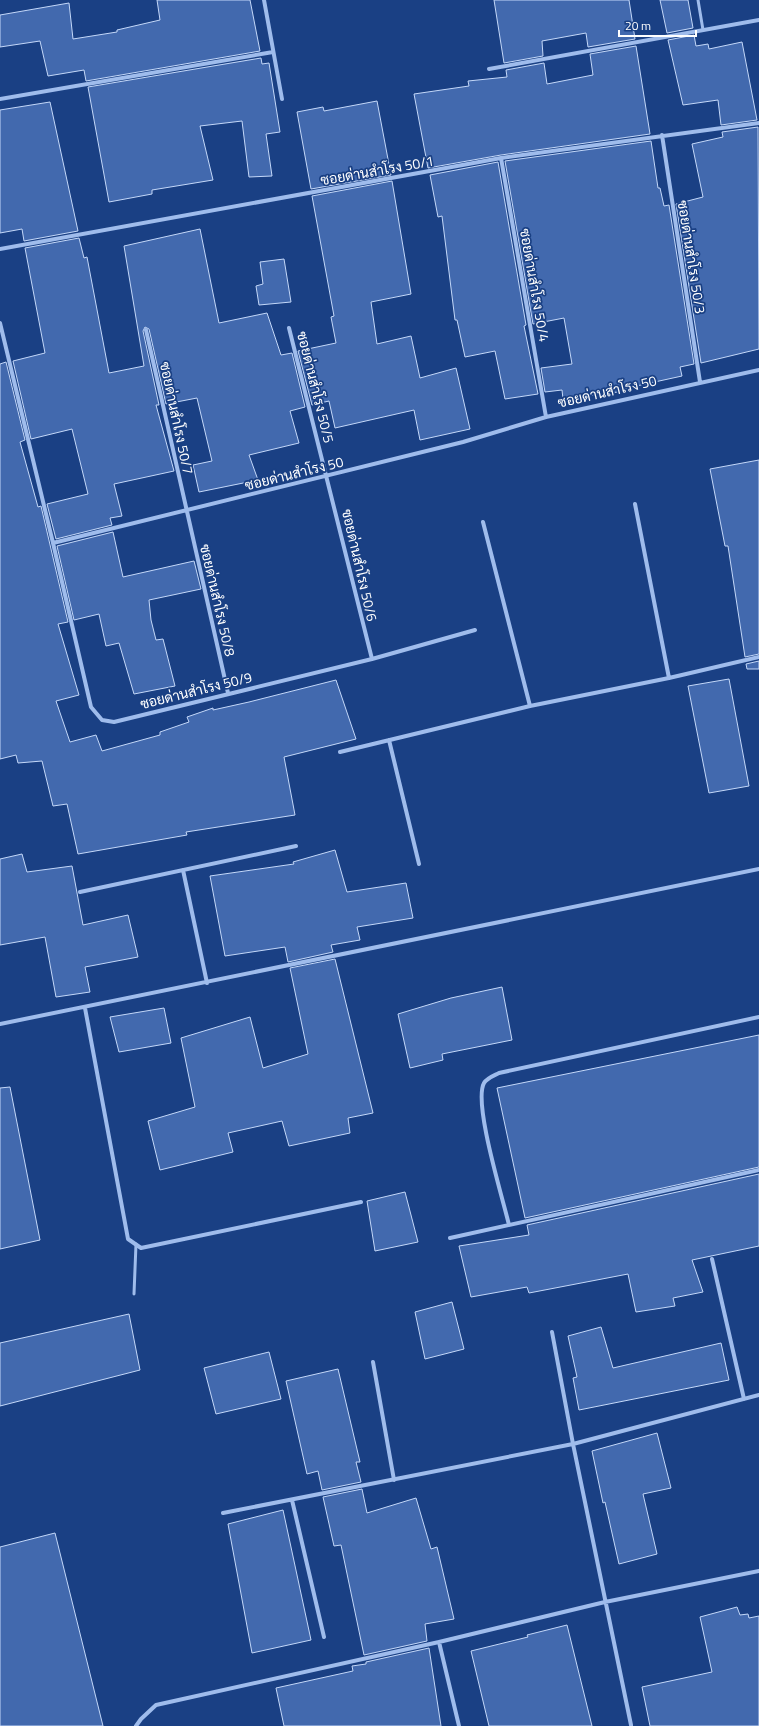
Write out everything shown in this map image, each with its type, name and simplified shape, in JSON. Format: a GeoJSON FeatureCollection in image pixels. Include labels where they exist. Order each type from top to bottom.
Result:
{"type":"FeatureCollection","features":[{"type":"Feature","properties":{"kind":"street"},"geometry":{"type":"LineString","coordinates":[[264,0],[282,99]]}},
{"type":"Feature","properties":{"kind":"street"},"geometry":{"type":"LineString","coordinates":[[489,69],[759,20]]}},
{"type":"Feature","properties":{"kind":"street"},"geometry":{"type":"LineString","coordinates":[[0,99],[273,52]]}},
{"type":"Feature","properties":{"kind":"street","name":"ซอยด่านสำโรง 50/1"},"geometry":{"type":"LineString","coordinates":[[0,249],[501,158],[759,123]]}},
{"type":"Feature","properties":{"kind":"street","name":"ซอยด่านสำโรง 50/3"},"geometry":{"type":"LineString","coordinates":[[662,135],[700,382]]}},
{"type":"Feature","properties":{"kind":"street","name":"ซอยด่านสำโรง 50/4"},"geometry":{"type":"LineString","coordinates":[[501,158],[546,417]]}},
{"type":"Feature","properties":{"kind":"street"},"geometry":{"type":"LineString","coordinates":[[0,323],[53,543]]}},
{"type":"Feature","properties":{"kind":"street","name":"ซอยด่านสำโรง 50/5"},"geometry":{"type":"LineString","coordinates":[[289,328],[328,476]]}},
{"type":"Feature","properties":{"kind":"street","name":"ซอยด่านสำโรง 50/7"},"geometry":{"type":"LineString","coordinates":[[146,330],[186,511]]}},
{"type":"Feature","properties":{"kind":"street","name":"ซอยด่านสำโรง 50"},"geometry":{"type":"LineString","coordinates":[[53,543],[463,442],[546,417],[759,370]]}},
{"type":"Feature","properties":{"kind":"street","name":"ซอยด่านสำโรง 50/6"},"geometry":{"type":"LineString","coordinates":[[328,476],[372,659]]}},
{"type":"Feature","properties":{"kind":"street"},"geometry":{"type":"LineString","coordinates":[[635,504],[669,678]]}},
{"type":"Feature","properties":{"kind":"street","name":"ซอยด่านสำโรง 50/8"},"geometry":{"type":"LineString","coordinates":[[186,511],[228,693]]}},
{"type":"Feature","properties":{"kind":"street"},"geometry":{"type":"LineString","coordinates":[[483,522],[530,706]]}},
{"type":"Feature","properties":{"kind":"street","name":"ซอยด่านสำโรง 50/9"},"geometry":{"type":"LineString","coordinates":[[53,543],[91,707],[97,716],[102,720],[114,722],[372,659],[475,630]]}},
{"type":"Feature","properties":{"kind":"street"},"geometry":{"type":"LineString","coordinates":[[340,752],[530,706],[669,678],[759,657]]}},
{"type":"Feature","properties":{"kind":"street"},"geometry":{"type":"LineString","coordinates":[[389,740],[419,864]]}},
{"type":"Feature","properties":{"kind":"street"},"geometry":{"type":"LineString","coordinates":[[80,892],[296,846]]}},
{"type":"Feature","properties":{"kind":"street"},"geometry":{"type":"LineString","coordinates":[[0,1024],[85,1008],[759,869]]}},
{"type":"Feature","properties":{"kind":"street"},"geometry":{"type":"LineString","coordinates":[[183,870],[207,983]]}},
{"type":"Feature","properties":{"kind":"street"},"geometry":{"type":"LineString","coordinates":[[85,1008],[128,1239],[141,1248],[361,1202]]}},
{"type":"Feature","properties":{"kind":"street"},"geometry":{"type":"LineString","coordinates":[[509,1225],[483,1118],[481,1094],[484,1084],[489,1077],[499,1073],[759,1017]]}},
{"type":"Feature","properties":{"kind":"street"},"geometry":{"type":"LineString","coordinates":[[450,1238],[759,1170]]}},
{"type":"Feature","properties":{"kind":"street"},"geometry":{"type":"LineString","coordinates":[[712,1259],[744,1399]]}},
{"type":"Feature","properties":{"kind":"street"},"geometry":{"type":"LineString","coordinates":[[552,1332],[573,1444],[631,1725]]}},
{"type":"Feature","properties":{"kind":"street"},"geometry":{"type":"LineString","coordinates":[[373,1362],[394,1480]]}},
{"type":"Feature","properties":{"kind":"street"},"geometry":{"type":"LineString","coordinates":[[223,1513],[573,1444],[759,1395]]}},
{"type":"Feature","properties":{"kind":"street"},"geometry":{"type":"LineString","coordinates":[[292,1500],[324,1637]]}},
{"type":"Feature","properties":{"kind":"street"},"geometry":{"type":"LineString","coordinates":[[136,1726],[140,1719],[156,1705],[439,1642],[605,1602],[759,1571]]}},
{"type":"Feature","properties":{"kind":"street"},"geometry":{"type":"LineString","coordinates":[[439,1642],[459,1726]]}},
{"type":"Feature","properties":{"kind":"lane"},"geometry":{"type":"LineString","coordinates":[[698,0],[703,30]]}},
{"type":"Feature","properties":{"kind":"lane"},"geometry":{"type":"LineString","coordinates":[[134,1294],[136,1244]]}},
{"type":"Feature","properties":{"kind":"building"},"geometry":{"type":"Polygon","coordinates":[[[157,0],[250,0],[260,51],[86,81],[84,70],[48,76],[40,41],[0,47],[0,15],[69,3],[73,39],[117,32],[117,30],[160,20],[157,0]]]}},
{"type":"Feature","properties":{"kind":"building"},"geometry":{"type":"Polygon","coordinates":[[[494,0],[629,0],[635,39],[588,47],[586,33],[542,41],[543,56],[504,63],[494,0]]]}},
{"type":"Feature","properties":{"kind":"building"},"geometry":{"type":"Polygon","coordinates":[[[660,0],[688,0],[693,28],[667,33],[660,0]]]}},
{"type":"Feature","properties":{"kind":"building"},"geometry":{"type":"Polygon","coordinates":[[[694,35],[696,46],[708,44],[709,49],[742,42],[757,120],[721,125],[718,100],[683,105],[668,40],[694,35]]]}},
{"type":"Feature","properties":{"kind":"building"},"geometry":{"type":"Polygon","coordinates":[[[636,46],[650,134],[501,155],[428,168],[414,94],[469,86],[468,81],[507,77],[506,70],[544,63],[547,84],[593,75],[590,54],[636,46]]]}},
{"type":"Feature","properties":{"kind":"building"},"geometry":{"type":"Polygon","coordinates":[[[261,58],[262,64],[269,63],[280,132],[266,134],[272,176],[249,177],[242,121],[200,126],[213,180],[152,190],[152,194],[109,202],[88,87],[261,58]]]}},
{"type":"Feature","properties":{"kind":"building"},"geometry":{"type":"Polygon","coordinates":[[[377,101],[391,175],[311,189],[297,112],[323,107],[324,111],[377,101]]]}},
{"type":"Feature","properties":{"kind":"building"},"geometry":{"type":"Polygon","coordinates":[[[50,102],[78,231],[24,241],[22,229],[0,233],[0,110],[50,102]]]}},
{"type":"Feature","properties":{"kind":"building"},"geometry":{"type":"Polygon","coordinates":[[[758,127],[759,349],[701,363],[676,204],[703,197],[692,144],[723,137],[722,132],[758,127]]]}},
{"type":"Feature","properties":{"kind":"building"},"geometry":{"type":"Polygon","coordinates":[[[651,141],[658,188],[660,188],[664,206],[669,205],[694,364],[680,367],[682,376],[618,390],[618,392],[563,399],[562,390],[545,392],[541,368],[572,364],[564,318],[533,324],[505,161],[651,141]]]}},
{"type":"Feature","properties":{"kind":"building"},"geometry":{"type":"Polygon","coordinates":[[[498,162],[526,325],[524,326],[538,394],[505,399],[495,351],[465,357],[457,320],[455,320],[442,216],[438,217],[430,175],[498,162]]]}},
{"type":"Feature","properties":{"kind":"building"},"geometry":{"type":"Polygon","coordinates":[[[392,181],[411,294],[371,302],[377,344],[411,336],[420,378],[456,368],[470,429],[420,440],[414,410],[335,428],[329,401],[312,405],[298,351],[336,343],[331,317],[334,316],[312,196],[392,181]]]}},
{"type":"Feature","properties":{"kind":"building"},"geometry":{"type":"Polygon","coordinates":[[[200,229],[219,323],[267,313],[281,355],[292,353],[305,407],[290,411],[299,443],[249,455],[258,480],[199,492],[193,465],[212,461],[197,398],[166,404],[149,329],[145,327],[143,331],[159,405],[156,405],[174,471],[114,484],[122,516],[110,518],[112,525],[56,539],[47,504],[88,494],[72,429],[31,439],[13,361],[45,353],[25,248],[79,238],[84,258],[87,257],[109,373],[144,366],[124,246],[200,229]]]}},
{"type":"Feature","properties":{"kind":"building"},"geometry":{"type":"Polygon","coordinates":[[[284,259],[291,302],[259,305],[256,286],[263,284],[260,262],[284,259]]]}},
{"type":"Feature","properties":{"kind":"building"},"geometry":{"type":"Polygon","coordinates":[[[6,362],[25,440],[20,442],[38,507],[41,506],[68,622],[58,624],[79,695],[56,701],[70,742],[96,735],[102,751],[160,735],[160,732],[189,722],[187,717],[213,708],[213,710],[249,702],[336,680],[356,739],[284,757],[295,815],[186,832],[187,835],[78,854],[67,804],[53,806],[42,761],[18,763],[16,755],[0,759],[0,364],[6,362]]]}},
{"type":"Feature","properties":{"kind":"building"},"geometry":{"type":"Polygon","coordinates":[[[759,460],[759,654],[745,657],[728,546],[725,546],[710,469],[759,460]]]}},
{"type":"Feature","properties":{"kind":"building"},"geometry":{"type":"Polygon","coordinates":[[[113,532],[123,577],[194,561],[201,589],[149,600],[151,620],[156,640],[163,639],[175,686],[134,694],[119,643],[106,646],[99,614],[74,620],[57,546],[113,532]]]}},
{"type":"Feature","properties":{"kind":"building"},"geometry":{"type":"Polygon","coordinates":[[[759,661],[759,669],[747,669],[746,664],[759,661]]]}},
{"type":"Feature","properties":{"kind":"building"},"geometry":{"type":"Polygon","coordinates":[[[729,679],[749,786],[709,793],[688,686],[729,679]]]}},
{"type":"Feature","properties":{"kind":"building"},"geometry":{"type":"Polygon","coordinates":[[[335,850],[347,892],[406,883],[413,918],[357,927],[360,940],[331,945],[333,952],[288,962],[285,947],[225,956],[210,876],[294,864],[293,862],[335,850]]]}},
{"type":"Feature","properties":{"kind":"building"},"geometry":{"type":"Polygon","coordinates":[[[22,854],[27,872],[72,866],[83,925],[128,915],[138,957],[85,967],[90,992],[56,997],[45,937],[0,945],[0,859],[22,854]]]}},
{"type":"Feature","properties":{"kind":"building"},"geometry":{"type":"Polygon","coordinates":[[[335,959],[373,1113],[348,1118],[350,1133],[289,1146],[282,1121],[228,1133],[233,1152],[160,1170],[148,1121],[195,1107],[181,1038],[250,1017],[263,1068],[308,1054],[290,968],[335,959]]]}},
{"type":"Feature","properties":{"kind":"building"},"geometry":{"type":"Polygon","coordinates":[[[502,987],[512,1040],[442,1054],[443,1060],[410,1068],[398,1014],[451,998],[502,987]]]}},
{"type":"Feature","properties":{"kind":"building"},"geometry":{"type":"Polygon","coordinates":[[[164,1008],[171,1043],[119,1052],[110,1017],[164,1008]]]}},
{"type":"Feature","properties":{"kind":"building"},"geometry":{"type":"Polygon","coordinates":[[[759,1035],[759,1167],[525,1218],[497,1088],[759,1035]]]}},
{"type":"Feature","properties":{"kind":"building"},"geometry":{"type":"Polygon","coordinates":[[[10,1087],[40,1240],[0,1249],[0,1088],[10,1087]]]}},
{"type":"Feature","properties":{"kind":"building"},"geometry":{"type":"Polygon","coordinates":[[[759,1174],[759,1246],[692,1260],[703,1292],[673,1298],[675,1306],[636,1312],[628,1274],[529,1293],[527,1287],[471,1297],[459,1246],[529,1235],[527,1225],[759,1174]]]}},
{"type":"Feature","properties":{"kind":"building"},"geometry":{"type":"Polygon","coordinates":[[[405,1192],[418,1242],[375,1251],[367,1201],[405,1192]]]}},
{"type":"Feature","properties":{"kind":"building"},"geometry":{"type":"Polygon","coordinates":[[[452,1302],[464,1349],[425,1359],[415,1312],[452,1302]]]}},
{"type":"Feature","properties":{"kind":"building"},"geometry":{"type":"Polygon","coordinates":[[[129,1314],[140,1370],[0,1406],[0,1343],[129,1314]]]}},
{"type":"Feature","properties":{"kind":"building"},"geometry":{"type":"Polygon","coordinates":[[[601,1327],[613,1368],[721,1343],[729,1380],[579,1410],[573,1378],[577,1377],[568,1336],[601,1327]]]}},
{"type":"Feature","properties":{"kind":"building"},"geometry":{"type":"Polygon","coordinates":[[[269,1352],[281,1399],[216,1414],[204,1368],[269,1352]]]}},
{"type":"Feature","properties":{"kind":"building"},"geometry":{"type":"Polygon","coordinates":[[[338,1369],[360,1462],[356,1462],[361,1482],[322,1490],[318,1471],[307,1474],[286,1381],[338,1369]]]}},
{"type":"Feature","properties":{"kind":"building"},"geometry":{"type":"Polygon","coordinates":[[[657,1433],[671,1488],[643,1494],[657,1554],[619,1564],[605,1502],[603,1503],[592,1451],[657,1433]]]}},
{"type":"Feature","properties":{"kind":"building"},"geometry":{"type":"Polygon","coordinates":[[[362,1489],[367,1513],[416,1498],[431,1549],[437,1547],[454,1619],[425,1624],[427,1641],[364,1655],[341,1545],[334,1546],[323,1497],[362,1489]]]}},
{"type":"Feature","properties":{"kind":"building"},"geometry":{"type":"Polygon","coordinates":[[[283,1510],[311,1640],[252,1653],[228,1524],[283,1510]]]}},
{"type":"Feature","properties":{"kind":"building"},"geometry":{"type":"Polygon","coordinates":[[[55,1533],[103,1726],[0,1726],[0,1547],[55,1533]]]}},
{"type":"Feature","properties":{"kind":"building"},"geometry":{"type":"Polygon","coordinates":[[[737,1607],[740,1615],[748,1614],[749,1618],[759,1616],[759,1726],[650,1726],[642,1687],[712,1672],[700,1617],[737,1607]]]}},
{"type":"Feature","properties":{"kind":"building"},"geometry":{"type":"Polygon","coordinates":[[[567,1625],[592,1726],[489,1726],[471,1651],[528,1637],[527,1635],[567,1625]]]}},
{"type":"Feature","properties":{"kind":"building"},"geometry":{"type":"Polygon","coordinates":[[[429,1648],[441,1726],[284,1726],[276,1688],[353,1671],[352,1666],[366,1664],[366,1662],[429,1648]]]}}]}
